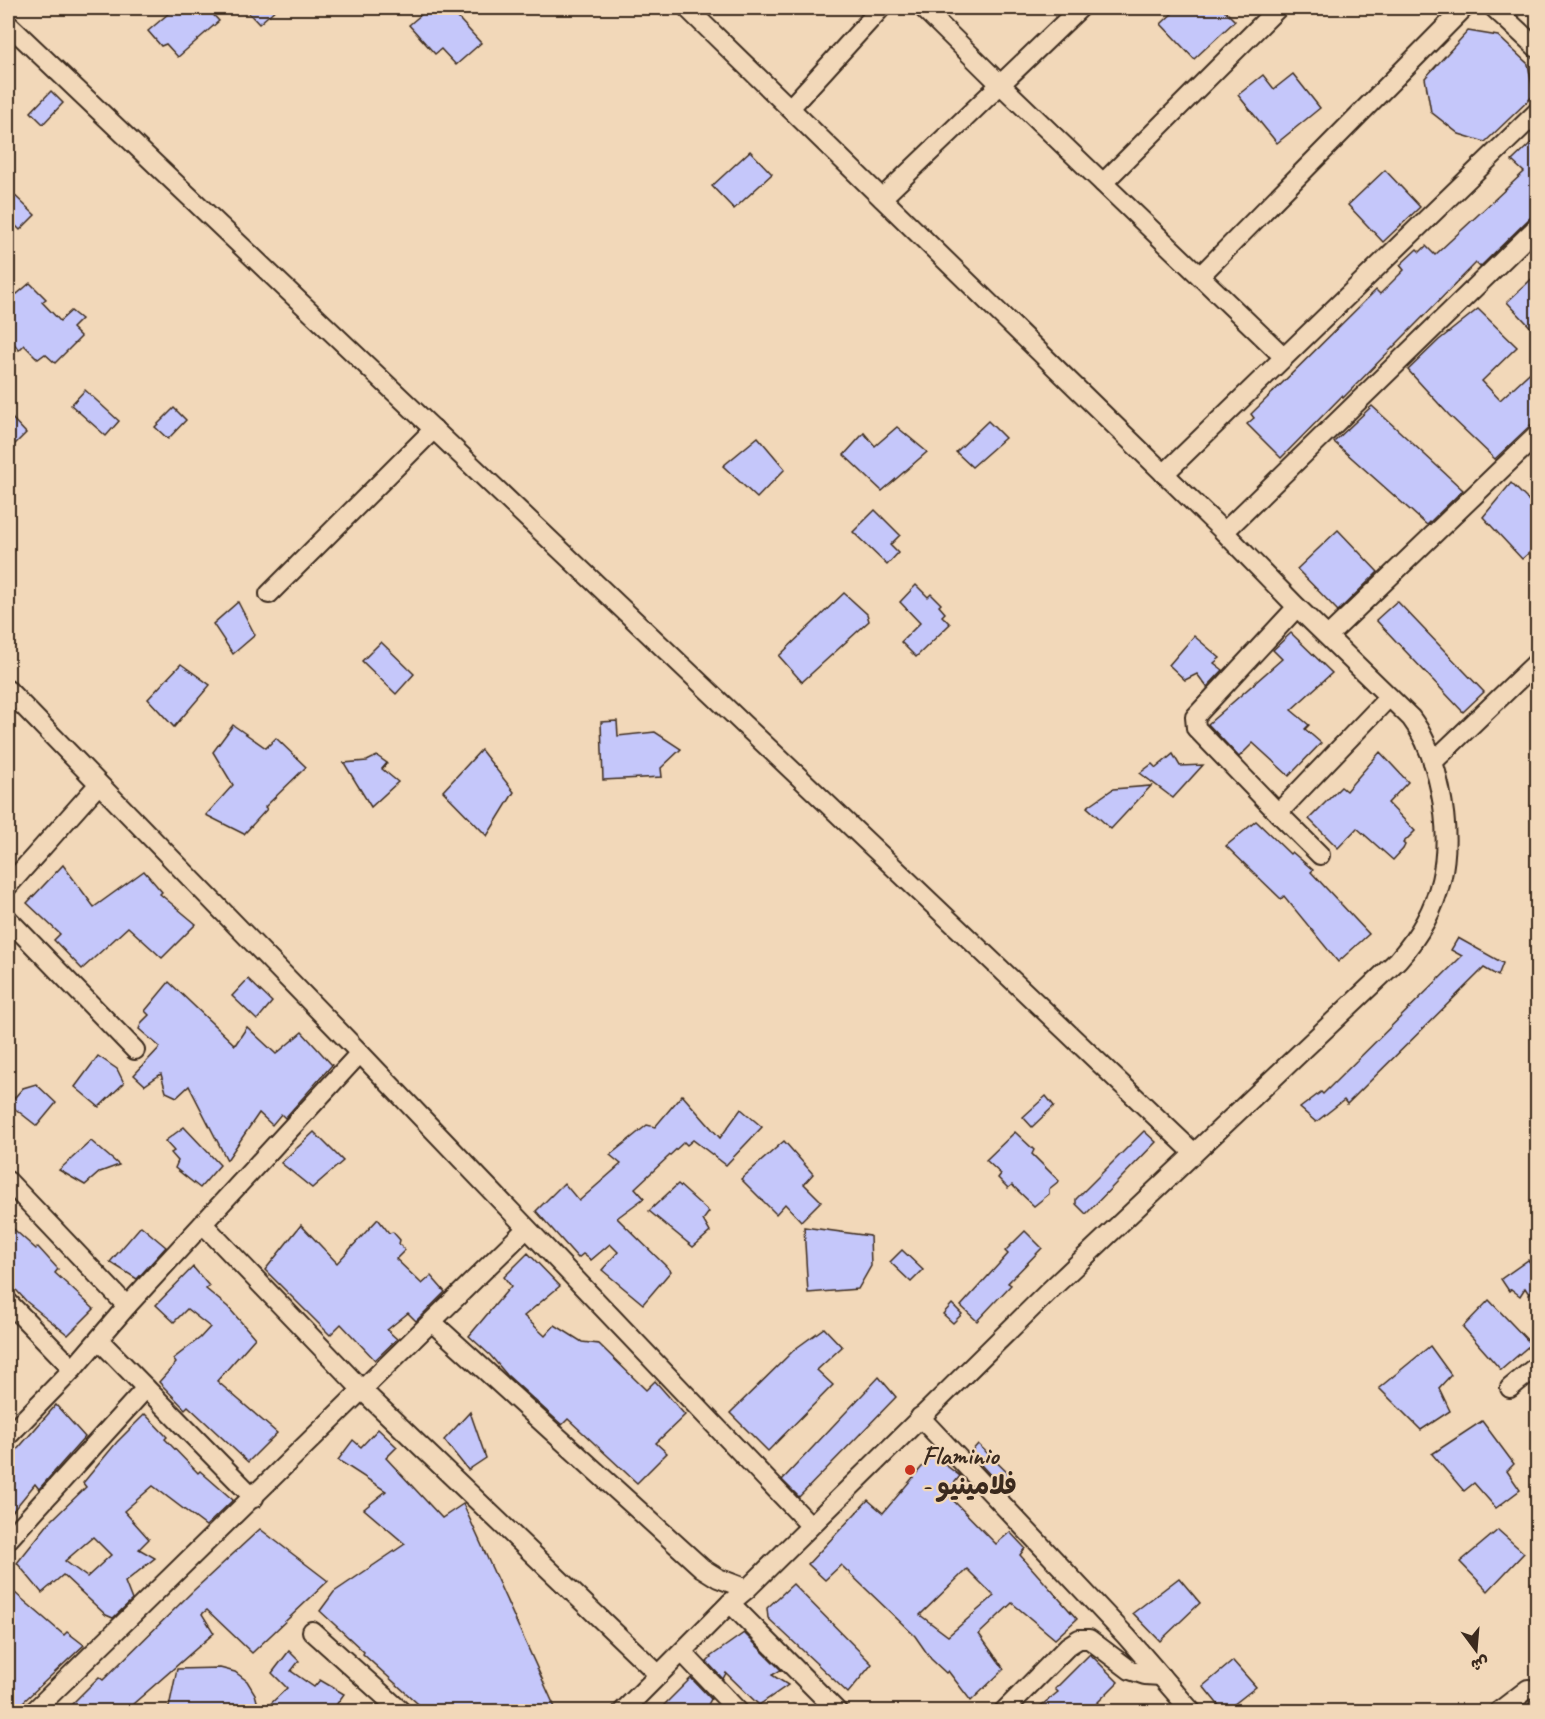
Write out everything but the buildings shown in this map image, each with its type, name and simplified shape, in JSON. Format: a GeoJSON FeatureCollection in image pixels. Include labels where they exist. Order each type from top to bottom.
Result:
{"type":"FeatureCollection","features":[{"type":"Feature","properties":{"kind":"street"},"geometry":{"type":"LineString","coordinates":[[622,1712],[920,1417],[1376,981],[1417,937],[1428,919],[1439,890],[1445,862],[1445,822],[1433,762],[1416,724],[1224,532],[687,8]]}},
{"type":"Feature","properties":{"kind":"street"},"geometry":{"type":"LineString","coordinates":[[790,108],[882,8]]}},
{"type":"Feature","properties":{"kind":"street"},"geometry":{"type":"LineString","coordinates":[[923,8],[1284,357]]}},
{"type":"Feature","properties":{"kind":"street"},"geometry":{"type":"LineString","coordinates":[[882,198],[1080,8]]}},
{"type":"Feature","properties":{"kind":"street"},"geometry":{"type":"LineString","coordinates":[[1103,183],[1278,8]]}},
{"type":"Feature","properties":{"kind":"street"},"geometry":{"type":"LineString","coordinates":[[1200,276],[1464,8]]}},
{"type":"Feature","properties":{"kind":"street"},"geometry":{"type":"LineString","coordinates":[[1494,8],[1538,49]]}},
{"type":"Feature","properties":{"kind":"street"},"geometry":{"type":"LineString","coordinates":[[8,24],[1194,1153]]}},
{"type":"Feature","properties":{"kind":"street"},"geometry":{"type":"LineString","coordinates":[[1164,474],[1538,111]]}},
{"type":"Feature","properties":{"kind":"street"},"geometry":{"type":"LineString","coordinates":[[1224,532],[1538,226]]}},
{"type":"Feature","properties":{"kind":"street"},"geometry":{"type":"LineString","coordinates":[[270,594],[434,429]]}},
{"type":"Feature","properties":{"kind":"street"},"geometry":{"type":"LineString","coordinates":[[1328,636],[1538,434]]}},
{"type":"Feature","properties":{"kind":"street"},"geometry":{"type":"LineString","coordinates":[[1297,607],[1195,717],[1196,728],[1320,855]]}},
{"type":"Feature","properties":{"kind":"street"},"geometry":{"type":"LineString","coordinates":[[1433,762],[1538,661]]}},
{"type":"Feature","properties":{"kind":"street"},"geometry":{"type":"LineString","coordinates":[[8,690],[360,1053],[810,1526]]}},
{"type":"Feature","properties":{"kind":"street"},"geometry":{"type":"LineString","coordinates":[[1278,813],[1389,698]]}},
{"type":"Feature","properties":{"kind":"street"},"geometry":{"type":"LineString","coordinates":[[8,886],[98,785]]}},
{"type":"Feature","properties":{"kind":"street"},"geometry":{"type":"LineString","coordinates":[[8,919],[135,1050]]}},
{"type":"Feature","properties":{"kind":"street"},"geometry":{"type":"LineString","coordinates":[[8,1436],[73,1370],[127,1305],[360,1053]]}},
{"type":"Feature","properties":{"kind":"street"},"geometry":{"type":"LineString","coordinates":[[8,1181],[127,1305]]}},
{"type":"Feature","properties":{"kind":"street"},"geometry":{"type":"LineString","coordinates":[[203,1224],[363,1391],[659,1675]]}},
{"type":"Feature","properties":{"kind":"street"},"geometry":{"type":"LineString","coordinates":[[37,1710],[526,1229]]}},
{"type":"Feature","properties":{"kind":"street"},"geometry":{"type":"LineString","coordinates":[[8,1302],[73,1370]]}},
{"type":"Feature","properties":{"kind":"street"},"geometry":{"type":"LineString","coordinates":[[432,1322],[702,1568],[718,1578],[747,1589]]}},
{"type":"Feature","properties":{"kind":"street"},"geometry":{"type":"LineString","coordinates":[[99,1340],[254,1498]]}},
{"type":"Feature","properties":{"kind":"street"},"geometry":{"type":"LineString","coordinates":[[1510,1388],[1538,1365]]}},
{"type":"Feature","properties":{"kind":"street"},"geometry":{"type":"LineString","coordinates":[[8,1540],[146,1388]]}},
{"type":"Feature","properties":{"kind":"street"},"geometry":{"type":"LineString","coordinates":[[920,1417],[1118,1628],[1189,1710]]}},
{"type":"Feature","properties":{"kind":"street"},"geometry":{"type":"LineString","coordinates":[[730,1603],[838,1712]]}},
{"type":"Feature","properties":{"kind":"street"},"geometry":{"type":"LineString","coordinates":[[312,1630],[402,1712]]}},
{"type":"Feature","properties":{"kind":"street"},"geometry":{"type":"LineString","coordinates":[[1003,1712],[1068,1646],[1079,1639],[1089,1639],[1130,1670],[1145,1675],[1161,1676]]}},
{"type":"Feature","properties":{"kind":"street"},"geometry":{"type":"LineString","coordinates":[[683,1653],[739,1712]]}},
{"type":"Feature","properties":{"kind":"street"},"geometry":{"type":"LineString","coordinates":[[1498,1712],[1528,1689]]}},
{"type":"Feature","properties":{"kind":"place","name":"Flaminio - فلامينيو"},"geometry":{"type":"Point","coordinates":[910,1470]}}]}
